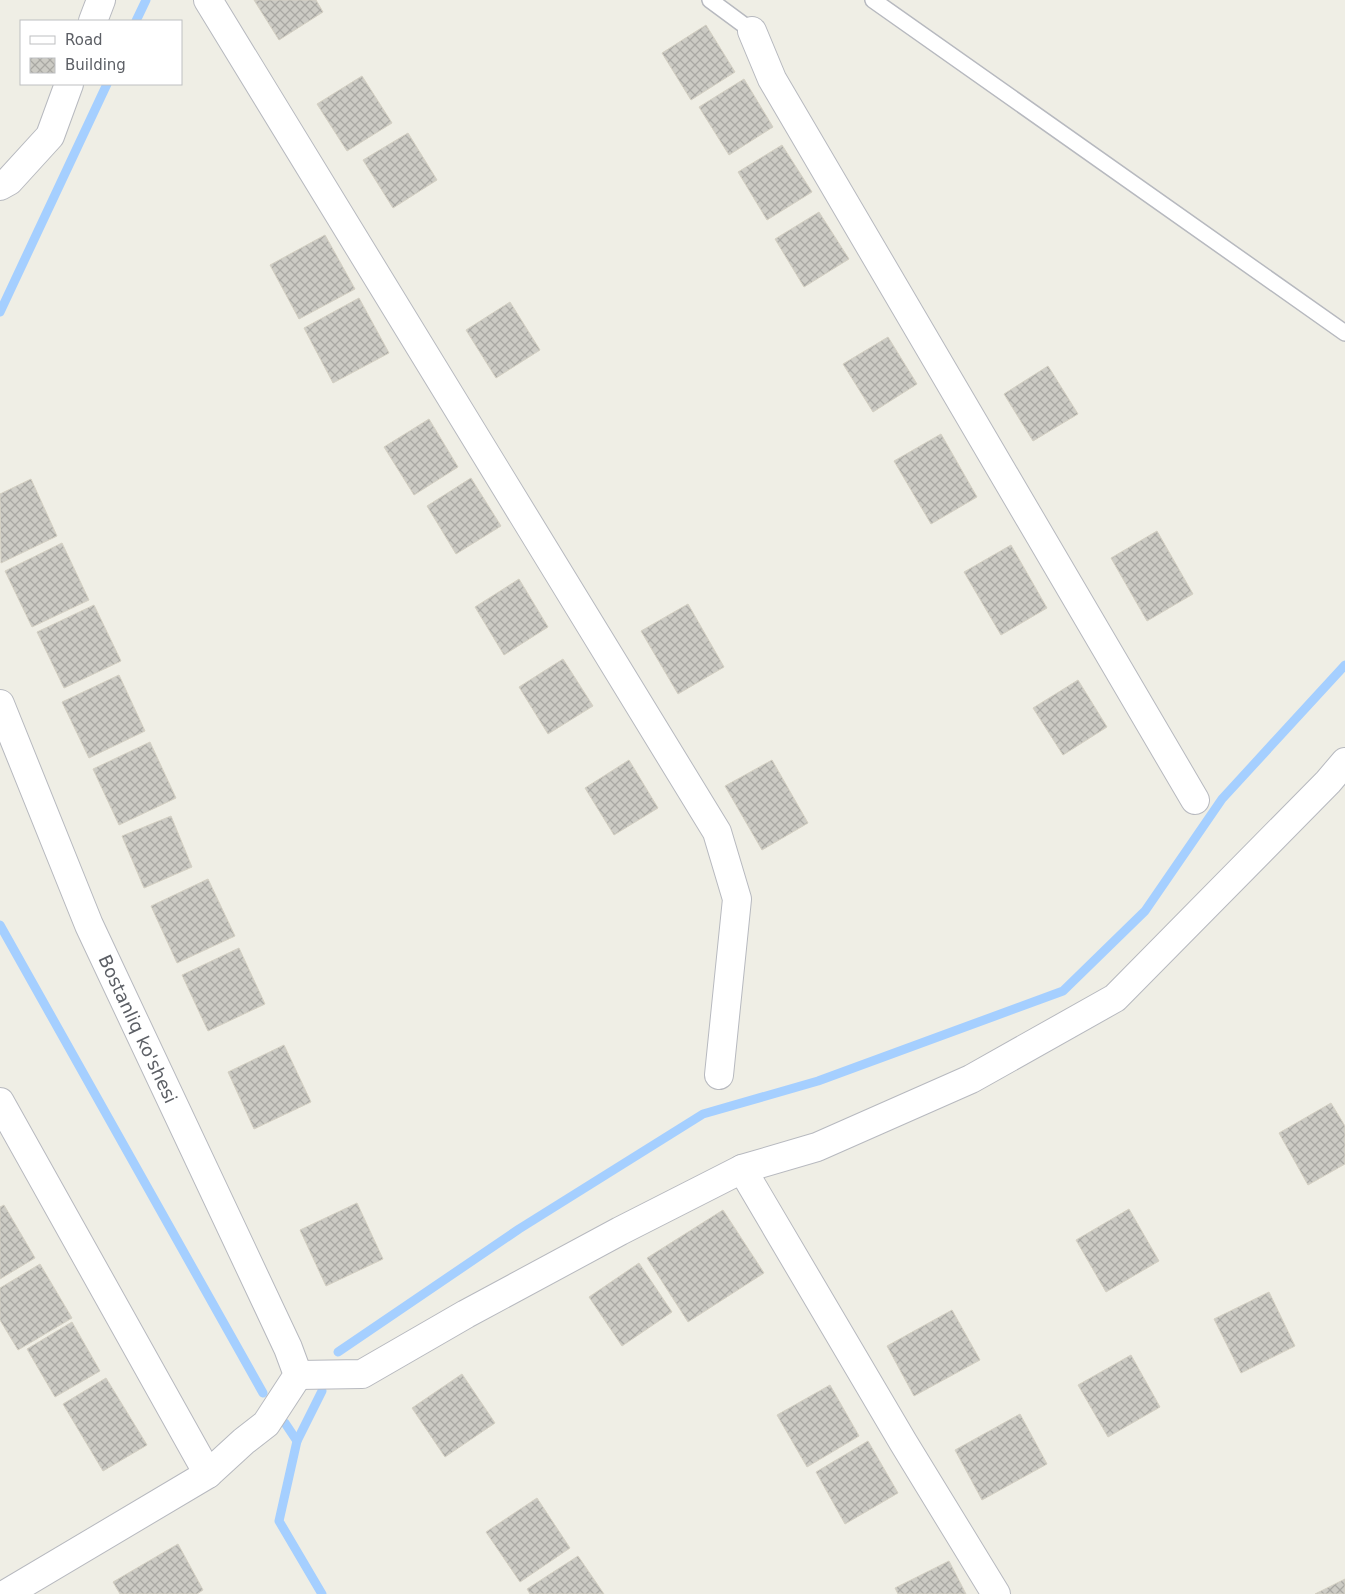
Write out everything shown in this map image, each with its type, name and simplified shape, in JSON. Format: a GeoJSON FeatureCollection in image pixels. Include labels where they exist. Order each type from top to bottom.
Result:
{"type":"FeatureCollection","features":[{"type":"Feature","properties":{"kind":"street"},"geometry":{"type":"LineString","coordinates":[[93,20],[101,0]]}},
{"type":"Feature","properties":{"kind":"street"},"geometry":{"type":"LineString","coordinates":[[208,0],[717,832],[737,899],[719,1075]]}},
{"type":"Feature","properties":{"kind":"street"},"geometry":{"type":"LineString","coordinates":[[752,31],[772,79],[1194,800]]}},
{"type":"Feature","properties":{"kind":"street"},"geometry":{"type":"LineString","coordinates":[[0,186],[9,181],[50,136],[69,85]]}},
{"type":"Feature","properties":{"kind":"street","name":"Bostanliq ko'shesi"},"geometry":{"type":"LineString","coordinates":[[0,704],[89,925],[288,1348],[298,1376]]}},
{"type":"Feature","properties":{"kind":"street"},"geometry":{"type":"LineString","coordinates":[[6,1594],[208,1474],[266,1424],[298,1376],[362,1374],[466,1314],[620,1231],[742,1169],[817,1147],[971,1079],[1115,998],[1328,782],[1345,762]]}},
{"type":"Feature","properties":{"kind":"street"},"geometry":{"type":"LineString","coordinates":[[0,1102],[208,1474]]}},
{"type":"Feature","properties":{"kind":"street"},"geometry":{"type":"LineString","coordinates":[[742,1169],[903,1442],[996,1594]]}},
{"type":"Feature","properties":{"kind":"lane"},"geometry":{"type":"LineString","coordinates":[[710,0],[752,31]]}},
{"type":"Feature","properties":{"kind":"lane"},"geometry":{"type":"LineString","coordinates":[[873,0],[1345,333]]}},
{"type":"Feature","properties":{"kind":"building"},"geometry":{"type":"Polygon","coordinates":[[[254,0],[316,0],[323,12],[279,40],[254,0]]]}},
{"type":"Feature","properties":{"kind":"building"},"geometry":{"type":"Polygon","coordinates":[[[706,25],[735,72],[691,100],[662,53],[706,25]]]}},
{"type":"Feature","properties":{"kind":"building"},"geometry":{"type":"Polygon","coordinates":[[[362,76],[392,123],[347,151],[317,104],[362,76]]]}},
{"type":"Feature","properties":{"kind":"building"},"geometry":{"type":"Polygon","coordinates":[[[744,79],[773,127],[729,155],[699,107],[744,79]]]}},
{"type":"Feature","properties":{"kind":"building"},"geometry":{"type":"Polygon","coordinates":[[[408,133],[437,180],[393,208],[363,160],[408,133]]]}},
{"type":"Feature","properties":{"kind":"building"},"geometry":{"type":"Polygon","coordinates":[[[782,145],[812,192],[767,220],[738,172],[782,145]]]}},
{"type":"Feature","properties":{"kind":"building"},"geometry":{"type":"Polygon","coordinates":[[[819,212],[849,259],[804,287],[775,239],[819,212]]]}},
{"type":"Feature","properties":{"kind":"building"},"geometry":{"type":"Polygon","coordinates":[[[325,235],[355,289],[299,319],[270,265],[325,235]]]}},
{"type":"Feature","properties":{"kind":"building"},"geometry":{"type":"Polygon","coordinates":[[[359,298],[389,353],[333,383],[304,328],[359,298]]]}},
{"type":"Feature","properties":{"kind":"building"},"geometry":{"type":"Polygon","coordinates":[[[510,302],[540,350],[496,378],[466,330],[510,302]]]}},
{"type":"Feature","properties":{"kind":"building"},"geometry":{"type":"Polygon","coordinates":[[[888,337],[917,384],[873,412],[843,364],[888,337]]]}},
{"type":"Feature","properties":{"kind":"building"},"geometry":{"type":"Polygon","coordinates":[[[1048,366],[1078,414],[1033,441],[1004,394],[1048,366]]]}},
{"type":"Feature","properties":{"kind":"building"},"geometry":{"type":"Polygon","coordinates":[[[429,419],[458,467],[414,495],[384,447],[429,419]]]}},
{"type":"Feature","properties":{"kind":"building"},"geometry":{"type":"Polygon","coordinates":[[[941,434],[977,497],[931,524],[894,461],[941,434]]]}},
{"type":"Feature","properties":{"kind":"building"},"geometry":{"type":"Polygon","coordinates":[[[471,478],[501,526],[456,554],[427,506],[471,478]]]}},
{"type":"Feature","properties":{"kind":"building"},"geometry":{"type":"Polygon","coordinates":[[[31,479],[57,536],[1,563],[0,494],[31,479]]]}},
{"type":"Feature","properties":{"kind":"building"},"geometry":{"type":"Polygon","coordinates":[[[1157,531],[1193,594],[1147,621],[1111,558],[1157,531]]]}},
{"type":"Feature","properties":{"kind":"building"},"geometry":{"type":"Polygon","coordinates":[[[62,543],[89,600],[32,627],[5,571],[62,543]]]}},
{"type":"Feature","properties":{"kind":"building"},"geometry":{"type":"Polygon","coordinates":[[[1011,545],[1047,608],[1001,635],[964,572],[1011,545]]]}},
{"type":"Feature","properties":{"kind":"building"},"geometry":{"type":"Polygon","coordinates":[[[519,579],[548,627],[504,655],[475,607],[519,579]]]}},
{"type":"Feature","properties":{"kind":"building"},"geometry":{"type":"Polygon","coordinates":[[[688,604],[724,667],[678,694],[641,631],[688,604]]]}},
{"type":"Feature","properties":{"kind":"building"},"geometry":{"type":"Polygon","coordinates":[[[94,605],[121,661],[64,688],[37,632],[94,605]]]}},
{"type":"Feature","properties":{"kind":"building"},"geometry":{"type":"Polygon","coordinates":[[[563,659],[593,706],[548,734],[519,687],[563,659]]]}},
{"type":"Feature","properties":{"kind":"building"},"geometry":{"type":"Polygon","coordinates":[[[119,675],[145,731],[89,758],[62,702],[119,675]]]}},
{"type":"Feature","properties":{"kind":"building"},"geometry":{"type":"Polygon","coordinates":[[[1078,680],[1107,727],[1063,755],[1033,708],[1078,680]]]}},
{"type":"Feature","properties":{"kind":"building"},"geometry":{"type":"Polygon","coordinates":[[[150,742],[176,798],[119,825],[93,769],[150,742]]]}},
{"type":"Feature","properties":{"kind":"building"},"geometry":{"type":"Polygon","coordinates":[[[629,760],[658,808],[614,835],[585,788],[629,760]]]}},
{"type":"Feature","properties":{"kind":"building"},"geometry":{"type":"Polygon","coordinates":[[[772,760],[808,823],[762,850],[725,786],[772,760]]]}},
{"type":"Feature","properties":{"kind":"building"},"geometry":{"type":"Polygon","coordinates":[[[171,816],[192,867],[144,888],[122,836],[171,816]]]}},
{"type":"Feature","properties":{"kind":"building"},"geometry":{"type":"Polygon","coordinates":[[[208,879],[235,936],[177,963],[151,906],[208,879]]]}},
{"type":"Feature","properties":{"kind":"building"},"geometry":{"type":"Polygon","coordinates":[[[239,948],[265,1004],[208,1031],[182,975],[239,948]]]}},
{"type":"Feature","properties":{"kind":"building"},"geometry":{"type":"Polygon","coordinates":[[[284,1045],[311,1102],[254,1129],[228,1072],[284,1045]]]}},
{"type":"Feature","properties":{"kind":"building"},"geometry":{"type":"Polygon","coordinates":[[[1331,1103],[1345,1126],[1345,1164],[1308,1185],[1279,1133],[1331,1103]]]}},
{"type":"Feature","properties":{"kind":"building"},"geometry":{"type":"Polygon","coordinates":[[[357,1203],[383,1259],[326,1286],[300,1230],[357,1203]]]}},
{"type":"Feature","properties":{"kind":"building"},"geometry":{"type":"Polygon","coordinates":[[[4,1205],[35,1258],[0,1279],[0,1207],[4,1205]]]}},
{"type":"Feature","properties":{"kind":"building"},"geometry":{"type":"Polygon","coordinates":[[[1129,1209],[1159,1261],[1106,1292],[1076,1240],[1129,1209]]]}},
{"type":"Feature","properties":{"kind":"building"},"geometry":{"type":"Polygon","coordinates":[[[723,1210],[764,1273],[688,1322],[647,1258],[723,1210]]]}},
{"type":"Feature","properties":{"kind":"building"},"geometry":{"type":"Polygon","coordinates":[[[639,1263],[672,1312],[622,1346],[589,1297],[639,1263]]]}},
{"type":"Feature","properties":{"kind":"building"},"geometry":{"type":"Polygon","coordinates":[[[40,1264],[72,1318],[18,1350],[0,1320],[0,1288],[40,1264]]]}},
{"type":"Feature","properties":{"kind":"building"},"geometry":{"type":"Polygon","coordinates":[[[1269,1292],[1295,1346],[1241,1373],[1214,1319],[1269,1292]]]}},
{"type":"Feature","properties":{"kind":"building"},"geometry":{"type":"Polygon","coordinates":[[[952,1310],[980,1360],[914,1396],[887,1346],[952,1310]]]}},
{"type":"Feature","properties":{"kind":"building"},"geometry":{"type":"Polygon","coordinates":[[[72,1322],[100,1371],[55,1397],[27,1349],[72,1322]]]}},
{"type":"Feature","properties":{"kind":"building"},"geometry":{"type":"Polygon","coordinates":[[[1131,1355],[1160,1407],[1108,1437],[1078,1385],[1131,1355]]]}},
{"type":"Feature","properties":{"kind":"building"},"geometry":{"type":"Polygon","coordinates":[[[462,1374],[495,1423],[445,1457],[412,1408],[462,1374]]]}},
{"type":"Feature","properties":{"kind":"building"},"geometry":{"type":"Polygon","coordinates":[[[106,1378],[147,1445],[103,1471],[63,1404],[106,1378]]]}},
{"type":"Feature","properties":{"kind":"building"},"geometry":{"type":"Polygon","coordinates":[[[830,1385],[859,1436],[807,1467],[777,1415],[830,1385]]]}},
{"type":"Feature","properties":{"kind":"building"},"geometry":{"type":"Polygon","coordinates":[[[1020,1414],[1047,1464],[982,1500],[955,1450],[1020,1414]]]}},
{"type":"Feature","properties":{"kind":"building"},"geometry":{"type":"Polygon","coordinates":[[[868,1441],[898,1493],[845,1524],[816,1472],[868,1441]]]}},
{"type":"Feature","properties":{"kind":"building"},"geometry":{"type":"Polygon","coordinates":[[[537,1498],[570,1548],[520,1582],[486,1532],[537,1498]]]}},
{"type":"Feature","properties":{"kind":"building"},"geometry":{"type":"Polygon","coordinates":[[[178,1544],[203,1590],[197,1594],[120,1594],[113,1582],[178,1544]]]}},
{"type":"Feature","properties":{"kind":"building"},"geometry":{"type":"Polygon","coordinates":[[[578,1556],[604,1594],[530,1594],[527,1589],[578,1556]]]}},
{"type":"Feature","properties":{"kind":"building"},"geometry":{"type":"Polygon","coordinates":[[[949,1561],[966,1594],[898,1594],[895,1588],[949,1561]]]}},
{"type":"Feature","properties":{"kind":"building"},"geometry":{"type":"Polygon","coordinates":[[[1345,1579],[1345,1594],[1315,1594],[1345,1579]]]}},
{"type":"Feature","properties":{"kind":"waterway"},"geometry":{"type":"LineString","coordinates":[[136,20],[146,0]]}},
{"type":"Feature","properties":{"kind":"waterway"},"geometry":{"type":"LineString","coordinates":[[0,312],[107,85]]}},
{"type":"Feature","properties":{"kind":"waterway"},"geometry":{"type":"LineString","coordinates":[[338,1352],[519,1229],[703,1114],[818,1081],[1063,991],[1145,911],[1222,799],[1345,665]]}},
{"type":"Feature","properties":{"kind":"waterway"},"geometry":{"type":"LineString","coordinates":[[0,925],[263,1393]]}},
{"type":"Feature","properties":{"kind":"waterway"},"geometry":{"type":"LineString","coordinates":[[322,1391],[297,1441],[279,1521],[322,1594]]}},
{"type":"Feature","properties":{"kind":"waterway"},"geometry":{"type":"LineString","coordinates":[[285,1423],[297,1441]]}}]}
